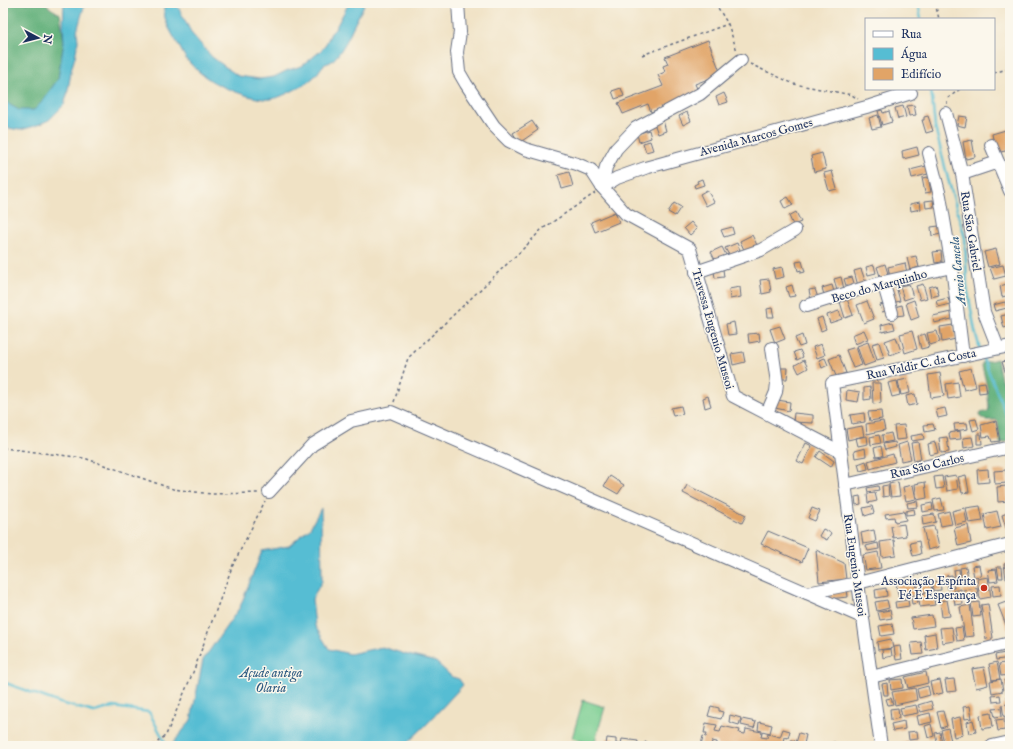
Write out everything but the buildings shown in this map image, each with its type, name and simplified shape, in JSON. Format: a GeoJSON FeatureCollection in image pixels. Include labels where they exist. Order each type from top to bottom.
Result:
{"type":"FeatureCollection","features":[{"type":"Feature","properties":{"kind":"street","name":"Travessa Eugenio Mussoi"},"geometry":{"type":"LineString","coordinates":[[458,3],[460,32],[458,52],[459,72],[494,126],[509,141],[525,149],[577,164],[591,170],[602,187],[626,214],[690,249],[733,396],[840,452]]}},
{"type":"Feature","properties":{"kind":"street"},"geometry":{"type":"LineString","coordinates":[[602,187],[606,167],[616,149],[636,128],[700,94],[740,60]]}},
{"type":"Feature","properties":{"kind":"street","name":"Avenida Marcos Gomes"},"geometry":{"type":"LineString","coordinates":[[602,187],[617,178],[645,168],[870,106],[911,93]]}},
{"type":"Feature","properties":{"kind":"street","name":"Rua São Gabriel"},"geometry":{"type":"LineString","coordinates":[[946,113],[962,174],[984,312],[1000,348]]}},
{"type":"Feature","properties":{"kind":"street"},"geometry":{"type":"LineString","coordinates":[[991,145],[1010,191]]}},
{"type":"Feature","properties":{"kind":"street","name":"Rua São Gabriel"},"geometry":{"type":"LineString","coordinates":[[929,153],[940,196],[952,267],[963,356]]}},
{"type":"Feature","properties":{"kind":"street"},"geometry":{"type":"LineString","coordinates":[[962,174],[998,162]]}},
{"type":"Feature","properties":{"kind":"street"},"geometry":{"type":"LineString","coordinates":[[696,272],[761,250],[795,230]]}},
{"type":"Feature","properties":{"kind":"street","name":"Beco do Marquinho"},"geometry":{"type":"LineString","coordinates":[[806,306],[883,282],[952,267]]}},
{"type":"Feature","properties":{"kind":"street"},"geometry":{"type":"LineString","coordinates":[[883,282],[892,313]]}},
{"type":"Feature","properties":{"kind":"street"},"geometry":{"type":"LineString","coordinates":[[767,414],[776,392],[777,382],[772,348]]}},
{"type":"Feature","properties":{"kind":"street","name":"Rua Valdir C. da Costa"},"geometry":{"type":"LineString","coordinates":[[832,383],[1000,348]]}},
{"type":"Feature","properties":{"kind":"street","name":"Rua Eugenio Mussoi"},"geometry":{"type":"LineString","coordinates":[[832,383],[862,617],[881,746]]}},
{"type":"Feature","properties":{"kind":"street"},"geometry":{"type":"LineString","coordinates":[[269,492],[312,445],[351,422],[391,412],[862,617]]}},
{"type":"Feature","properties":{"kind":"street","name":"Rua São Carlos"},"geometry":{"type":"LineString","coordinates":[[845,486],[1006,448]]}},
{"type":"Feature","properties":{"kind":"street"},"geometry":{"type":"LineString","coordinates":[[807,593],[858,583],[1010,544]]}},
{"type":"Feature","properties":{"kind":"street"},"geometry":{"type":"LineString","coordinates":[[871,677],[1010,643]]}},
{"type":"Feature","properties":{"kind":"street"},"geometry":{"type":"LineString","coordinates":[[992,746],[1010,742]]}},
{"type":"Feature","properties":{"kind":"path"},"geometry":{"type":"LineString","coordinates":[[715,3],[728,24],[740,60],[794,84],[852,95],[870,106]]}},
{"type":"Feature","properties":{"kind":"path"},"geometry":{"type":"LineString","coordinates":[[935,3],[940,18]]}},
{"type":"Feature","properties":{"kind":"path"},"geometry":{"type":"LineString","coordinates":[[642,55],[728,24]]}},
{"type":"Feature","properties":{"kind":"path"},"geometry":{"type":"LineString","coordinates":[[995,73],[1010,68]]}},
{"type":"Feature","properties":{"kind":"path"},"geometry":{"type":"LineString","coordinates":[[946,113],[947,99],[959,90]]}},
{"type":"Feature","properties":{"kind":"path"},"geometry":{"type":"LineString","coordinates":[[391,412],[408,358],[541,230],[602,187]]}},
{"type":"Feature","properties":{"kind":"path"},"geometry":{"type":"LineString","coordinates":[[3,448],[84,458],[174,489],[211,494],[269,492],[232,567],[194,670],[166,735],[153,746]]}},
{"type":"Feature","properties":{"kind":"green space"},"geometry":{"type":"Polygon","coordinates":[[[3,3],[46,3],[50,8],[60,14],[64,42],[58,79],[41,103],[34,110],[19,111],[3,98],[3,3]]]}},
{"type":"Feature","properties":{"kind":"green space"},"geometry":{"type":"Polygon","coordinates":[[[997,359],[1001,379],[1010,391],[1010,441],[1000,443],[998,422],[996,420],[985,420],[979,416],[981,413],[988,411],[989,408],[987,386],[982,363],[997,359]]]}},
{"type":"Feature","properties":{"kind":"green space"},"geometry":{"type":"Polygon","coordinates":[[[583,700],[605,707],[594,745],[572,738],[583,700]]]}},
{"type":"Feature","properties":{"kind":"water"},"geometry":{"type":"Polygon","coordinates":[[[64,3],[85,3],[77,31],[78,41],[64,105],[49,120],[35,126],[20,130],[3,127],[3,98],[10,105],[19,110],[34,110],[41,103],[58,79],[64,42],[64,3]]]}},
{"type":"Feature","properties":{"kind":"water"},"geometry":{"type":"Polygon","coordinates":[[[157,3],[176,3],[192,34],[212,57],[238,76],[260,79],[274,77],[288,70],[302,66],[325,46],[349,3],[365,3],[346,41],[331,62],[324,65],[311,80],[300,87],[275,98],[265,99],[249,96],[223,87],[198,71],[187,60],[171,31],[165,19],[164,7],[157,3]]]}},
{"type":"Feature","properties":{"kind":"water","name":"Açude antiga Olaria"},"geometry":{"type":"Polygon","coordinates":[[[321,508],[322,581],[312,599],[315,626],[329,649],[350,654],[382,647],[436,662],[452,677],[459,679],[463,685],[426,725],[404,746],[171,746],[191,720],[203,660],[240,607],[262,551],[289,546],[310,528],[321,508]]]}},
{"type":"Feature","properties":{"kind":"waterway","name":"Arroio Cancela"},"geometry":{"type":"LineString","coordinates":[[918,3],[921,18]]}},
{"type":"Feature","properties":{"kind":"waterway"},"geometry":{"type":"LineString","coordinates":[[3,73],[6,86],[3,91]]}},
{"type":"Feature","properties":{"kind":"waterway","name":"Arroio Cancela"},"geometry":{"type":"LineString","coordinates":[[931,90],[935,127],[965,238],[967,287],[980,349]]}},
{"type":"Feature","properties":{"kind":"waterway","name":"Arroio Cancela"},"geometry":{"type":"LineString","coordinates":[[982,355],[1010,424]]}},
{"type":"Feature","properties":{"kind":"waterway"},"geometry":{"type":"LineString","coordinates":[[3,682],[60,703],[94,712],[113,707],[149,712],[167,746]]}},
{"type":"Feature","properties":{"kind":"place","name":"Associação Espírita Fé E Esperança"},"geometry":{"type":"Point","coordinates":[984,588]}}]}
